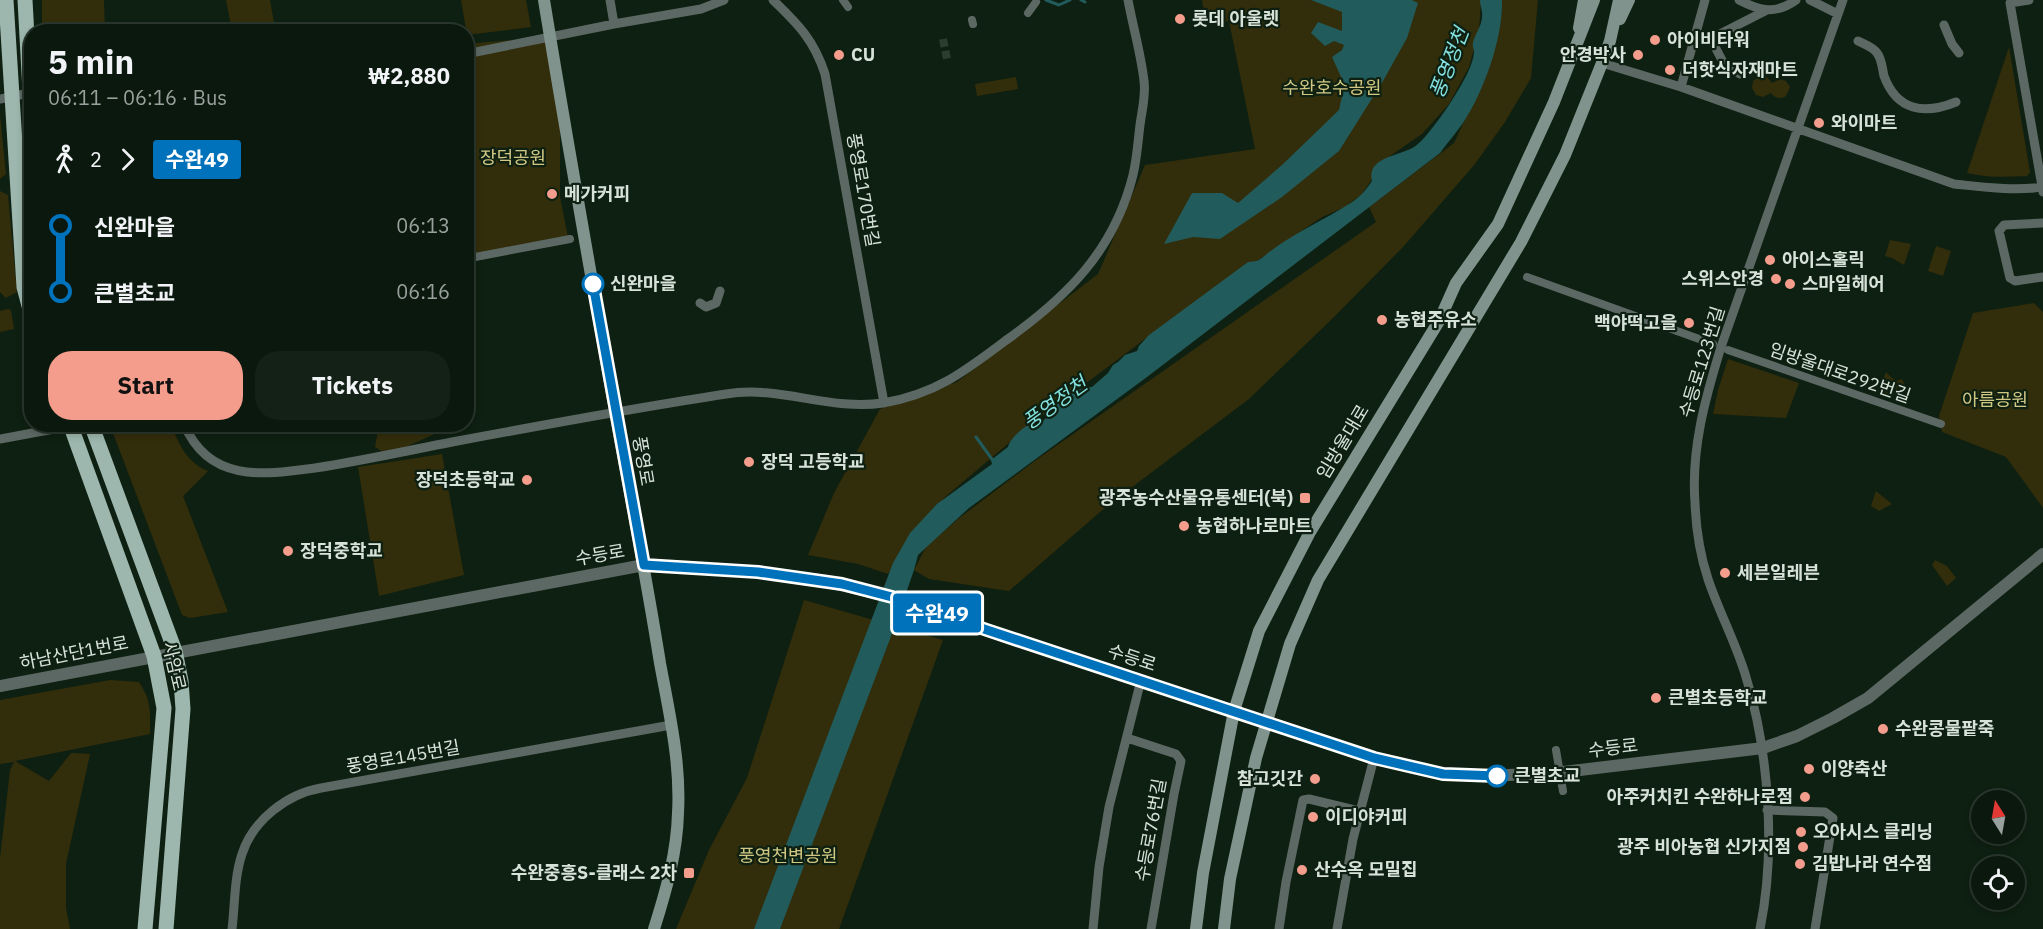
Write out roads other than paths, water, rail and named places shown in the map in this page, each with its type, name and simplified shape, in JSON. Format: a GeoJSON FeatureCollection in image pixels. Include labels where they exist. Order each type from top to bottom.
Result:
{"type":"FeatureCollection","features":[{"type":"Feature","properties":{"kind":"main road"},"geometry":{"type":"LineString","coordinates":[[6,0],[6,98],[24,287]]}},
{"type":"Feature","properties":{"kind":"main road"},"geometry":{"type":"LineString","coordinates":[[25,0],[26,24]]}},
{"type":"Feature","properties":{"kind":"main road","name":"풍영로"},"geometry":{"type":"LineString","coordinates":[[544,0],[671,725],[678,788],[678,816],[669,877],[654,929]]}},
{"type":"Feature","properties":{"kind":"main road"},"geometry":{"type":"LineString","coordinates":[[1579,42],[1584,0]]}},
{"type":"Feature","properties":{"kind":"main road","name":"임방울대로"},"geometry":{"type":"LineString","coordinates":[[1196,929],[1203,873],[1234,711],[1259,631],[1310,532],[1438,321],[1456,284],[1498,224],[1550,112],[1594,0]]}},
{"type":"Feature","properties":{"kind":"main road"},"geometry":{"type":"LineString","coordinates":[[1610,41],[1619,0]]}},
{"type":"Feature","properties":{"kind":"main road"},"geometry":{"type":"LineString","coordinates":[[1224,929],[1230,879],[1265,721],[1290,644],[1318,580],[1516,251],[1565,155],[1610,41],[1629,0]]}},
{"type":"Feature","properties":{"kind":"main road","name":"사암로"},"geometry":{"type":"LineString","coordinates":[[73,432],[154,656],[164,708],[145,929]]}},
{"type":"Feature","properties":{"kind":"main road","name":"사암로"},"geometry":{"type":"LineString","coordinates":[[94,432],[175,651],[181,681],[183,709],[166,929]]}},
{"type":"Feature","properties":{"kind":"street"},"geometry":{"type":"LineString","coordinates":[[610,0],[614,24]]}},
{"type":"Feature","properties":{"kind":"street"},"geometry":{"type":"LineString","coordinates":[[474,52],[701,9],[724,0]]}},
{"type":"Feature","properties":{"kind":"street","name":"풍영로170번길"},"geometry":{"type":"LineString","coordinates":[[772,0],[810,39],[825,74],[884,402]]}},
{"type":"Feature","properties":{"kind":"street"},"geometry":{"type":"LineString","coordinates":[[189,432],[197,446],[214,461],[237,472],[266,474],[346,463],[615,411],[735,392],[763,392],[844,405],[884,402],[916,395],[938,387],[960,375],[1058,301],[1087,268],[1113,228],[1133,174],[1144,94],[1144,81],[1128,0]]}},
{"type":"Feature","properties":{"kind":"street"},"geometry":{"type":"LineString","coordinates":[[1681,87],[1705,0]]}},
{"type":"Feature","properties":{"kind":"street"},"geometry":{"type":"LineString","coordinates":[[1739,0],[1765,11]]}},
{"type":"Feature","properties":{"kind":"street"},"geometry":{"type":"LineString","coordinates":[[1740,74],[1724,62],[1713,43],[1718,35],[1765,11],[1782,7],[1796,0]]}},
{"type":"Feature","properties":{"kind":"street"},"geometry":{"type":"LineString","coordinates":[[1810,0],[1838,14]]}},
{"type":"Feature","properties":{"kind":"street","name":"수등로123번길"},"geometry":{"type":"LineString","coordinates":[[1760,929],[1767,882],[1767,810],[1763,748],[1745,676],[1702,556],[1695,503],[1696,455],[1699,426],[1711,379],[1843,0]]}},
{"type":"Feature","properties":{"kind":"street"},"geometry":{"type":"LineString","coordinates":[[1602,63],[1681,87],[1954,184],[2043,189],[2040,151],[2010,3],[2029,0]]}},
{"type":"Feature","properties":{"kind":"street"},"geometry":{"type":"LineString","coordinates":[[1028,13],[1038,1]]}},
{"type":"Feature","properties":{"kind":"street"},"geometry":{"type":"LineString","coordinates":[[1944,25],[1952,44],[1959,53]]}},
{"type":"Feature","properties":{"kind":"street"},"geometry":{"type":"LineString","coordinates":[[1858,41],[1878,54],[1892,93],[1909,106],[1918,110],[1932,109],[1956,102]]}},
{"type":"Feature","properties":{"kind":"street"},"geometry":{"type":"LineString","coordinates":[[6,98],[24,94]]}},
{"type":"Feature","properties":{"kind":"street"},"geometry":{"type":"LineString","coordinates":[[2043,224],[2004,225],[1999,231],[2008,276],[2015,281],[2043,277]]}},
{"type":"Feature","properties":{"kind":"street"},"geometry":{"type":"LineString","coordinates":[[474,257],[570,239]]}},
{"type":"Feature","properties":{"kind":"street"},"geometry":{"type":"LineString","coordinates":[[1527,277],[1713,344]]}},
{"type":"Feature","properties":{"kind":"street"},"geometry":{"type":"LineString","coordinates":[[700,303],[706,307],[717,303],[720,291]]}},
{"type":"Feature","properties":{"kind":"street","name":"임방울대로292번길"},"geometry":{"type":"LineString","coordinates":[[1728,350],[1941,424]]}},
{"type":"Feature","properties":{"kind":"street"},"geometry":{"type":"LineString","coordinates":[[0,440],[37,432]]}},
{"type":"Feature","properties":{"kind":"street","name":"수등로"},"geometry":{"type":"LineString","coordinates":[[154,656],[644,565],[758,572],[842,584],[892,597],[1374,758],[1443,774],[1484,776],[1555,773],[1763,748],[1797,736],[1868,698],[2043,554]]}},
{"type":"Feature","properties":{"kind":"street","name":"하남산단1번로"},"geometry":{"type":"LineString","coordinates":[[0,686],[154,656]]}},
{"type":"Feature","properties":{"kind":"street"},"geometry":{"type":"LineString","coordinates":[[1093,929],[1106,825],[1141,680]]}},
{"type":"Feature","properties":{"kind":"street","name":"풍영로145번길"},"geometry":{"type":"LineString","coordinates":[[232,929],[238,871],[247,843],[266,818],[297,795],[313,789],[671,725]]}},
{"type":"Feature","properties":{"kind":"street","name":"수등로76번길"},"geometry":{"type":"LineString","coordinates":[[1127,738],[1176,754],[1181,761],[1151,929]]}},
{"type":"Feature","properties":{"kind":"street"},"geometry":{"type":"LineString","coordinates":[[1556,750],[1563,791]]}},
{"type":"Feature","properties":{"kind":"street"},"geometry":{"type":"LineString","coordinates":[[1337,929],[1346,868],[1374,758]]}},
{"type":"Feature","properties":{"kind":"street"},"geometry":{"type":"LineString","coordinates":[[1279,929],[1303,800],[1309,799],[1359,811]]}},
{"type":"Feature","properties":{"kind":"street"},"geometry":{"type":"LineString","coordinates":[[1767,810],[1825,812],[1833,818],[1815,929]]}},
{"type":"Feature","properties":{"kind":"water","name":"수완호수공원"},"geometry":{"type":"Polygon","coordinates":[[[1311,0],[1412,0],[1418,3],[1407,38],[1339,151],[1282,197],[1220,239],[1193,237],[1164,244],[1192,193],[1222,193],[1238,203],[1282,165],[1339,110],[1342,79],[1332,57],[1342,50],[1344,45],[1334,41],[1325,46],[1311,33],[1318,22],[1342,31],[1342,12],[1311,0]]]}},
{"type":"Feature","properties":{"kind":"water","name":"풍영정천"},"geometry":{"type":"Polygon","coordinates":[[[1480,0],[1502,0],[1496,47],[1485,80],[1471,110],[1440,153],[1147,377],[969,508],[918,555],[893,631],[780,929],[754,929],[893,563],[910,533],[937,504],[992,464],[991,460],[1008,447],[1023,429],[1044,420],[1056,405],[1070,394],[1092,387],[1125,355],[1137,351],[1149,335],[1248,262],[1259,260],[1291,237],[1353,202],[1372,181],[1374,167],[1379,162],[1419,143],[1446,110],[1468,72],[1474,52],[1474,40],[1482,18],[1480,0]]]}},
{"type":"Feature","properties":{"kind":"waterway"},"geometry":{"type":"LineString","coordinates":[[1046,0],[1059,5],[1070,0]]}},
{"type":"Feature","properties":{"kind":"waterway"},"geometry":{"type":"LineString","coordinates":[[1081,0],[1085,2]]}},
{"type":"Feature","properties":{"kind":"waterway"},"geometry":{"type":"LineString","coordinates":[[976,437],[994,462]]}},
{"type":"Feature","properties":{"kind":"tunnel"},"geometry":{"type":"LineString","coordinates":[[943,39],[947,59]]}},
{"type":"Feature","properties":{"kind":"place","name":"롯데 아울렛"},"geometry":{"type":"Point","coordinates":[1180,19]}},
{"type":"Feature","properties":{"kind":"place","name":"아이비타워"},"geometry":{"type":"Point","coordinates":[1655,40]}},
{"type":"Feature","properties":{"kind":"place","name":"CU"},"geometry":{"type":"Point","coordinates":[839,55]}},
{"type":"Feature","properties":{"kind":"place","name":"안경박사"},"geometry":{"type":"Point","coordinates":[1638,55]}},
{"type":"Feature","properties":{"kind":"place","name":"더핫식자재마트"},"geometry":{"type":"Point","coordinates":[1670,70]}},
{"type":"Feature","properties":{"kind":"place","name":"와이마트"},"geometry":{"type":"Point","coordinates":[1819,123]}},
{"type":"Feature","properties":{"kind":"place","name":"메가커피"},"geometry":{"type":"Point","coordinates":[552,194]}},
{"type":"Feature","properties":{"kind":"place","name":"아이스홀릭"},"geometry":{"type":"Point","coordinates":[1770,260]}},
{"type":"Feature","properties":{"kind":"place","name":"스위스안경"},"geometry":{"type":"Point","coordinates":[1776,279]}},
{"type":"Feature","properties":{"kind":"place","name":"신완마을"},"geometry":{"type":"Point","coordinates":[593,284]}},
{"type":"Feature","properties":{"kind":"place","name":"스마일헤어"},"geometry":{"type":"Point","coordinates":[1790,284]}},
{"type":"Feature","properties":{"kind":"place","name":"농협주유소"},"geometry":{"type":"Point","coordinates":[1382,320]}},
{"type":"Feature","properties":{"kind":"place","name":"백야떡고을"},"geometry":{"type":"Point","coordinates":[1689,323]}},
{"type":"Feature","properties":{"kind":"place","name":"장덕 고등학교"},"geometry":{"type":"Point","coordinates":[749,462]}},
{"type":"Feature","properties":{"kind":"place","name":"장덕초등학교"},"geometry":{"type":"Point","coordinates":[527,480]}},
{"type":"Feature","properties":{"kind":"place","name":"광주농수산물유통센터(북)"},"geometry":{"type":"Point","coordinates":[1305,498]}},
{"type":"Feature","properties":{"kind":"place","name":"농협하나로마트"},"geometry":{"type":"Point","coordinates":[1184,526]}},
{"type":"Feature","properties":{"kind":"place","name":"장덕중학교"},"geometry":{"type":"Point","coordinates":[288,551]}},
{"type":"Feature","properties":{"kind":"place","name":"세븐일레븐"},"geometry":{"type":"Point","coordinates":[1725,573]}},
{"type":"Feature","properties":{"kind":"place","name":"큰별초등학교"},"geometry":{"type":"Point","coordinates":[1656,698]}},
{"type":"Feature","properties":{"kind":"place","name":"수완콩물팥죽"},"geometry":{"type":"Point","coordinates":[1883,729]}},
{"type":"Feature","properties":{"kind":"place","name":"이양축산"},"geometry":{"type":"Point","coordinates":[1809,769]}},
{"type":"Feature","properties":{"kind":"place","name":"큰별초교"},"geometry":{"type":"Point","coordinates":[1497,776]}},
{"type":"Feature","properties":{"kind":"place","name":"참고깃간"},"geometry":{"type":"Point","coordinates":[1315,779]}},
{"type":"Feature","properties":{"kind":"place","name":"아주커치킨 수완하나로점"},"geometry":{"type":"Point","coordinates":[1805,797]}},
{"type":"Feature","properties":{"kind":"place","name":"이디야커피"},"geometry":{"type":"Point","coordinates":[1313,817]}},
{"type":"Feature","properties":{"kind":"place","name":"오아시스 클리닝"},"geometry":{"type":"Point","coordinates":[1801,832]}},
{"type":"Feature","properties":{"kind":"place","name":"광주 비아농협 신가지점"},"geometry":{"type":"Point","coordinates":[1803,847]}},
{"type":"Feature","properties":{"kind":"place","name":"김밥나라 연수점"},"geometry":{"type":"Point","coordinates":[1800,864]}},
{"type":"Feature","properties":{"kind":"place","name":"산수옥 모밀집"},"geometry":{"type":"Point","coordinates":[1302,870]}},
{"type":"Feature","properties":{"kind":"place","name":"수완중흥S-클래스 2차"},"geometry":{"type":"Point","coordinates":[689,873]}},
{"type":"Feature","properties":{"kind":"park label","name":"장덕공원"},"geometry":{"type":"Point","coordinates":[513,158]}},
{"type":"Feature","properties":{"kind":"park label","name":"아름공원"},"geometry":{"type":"Point","coordinates":[1995,400]}},
{"type":"Feature","properties":{"kind":"park label","name":"풍영천변공원"},"geometry":{"type":"Point","coordinates":[788,856]}}]}
